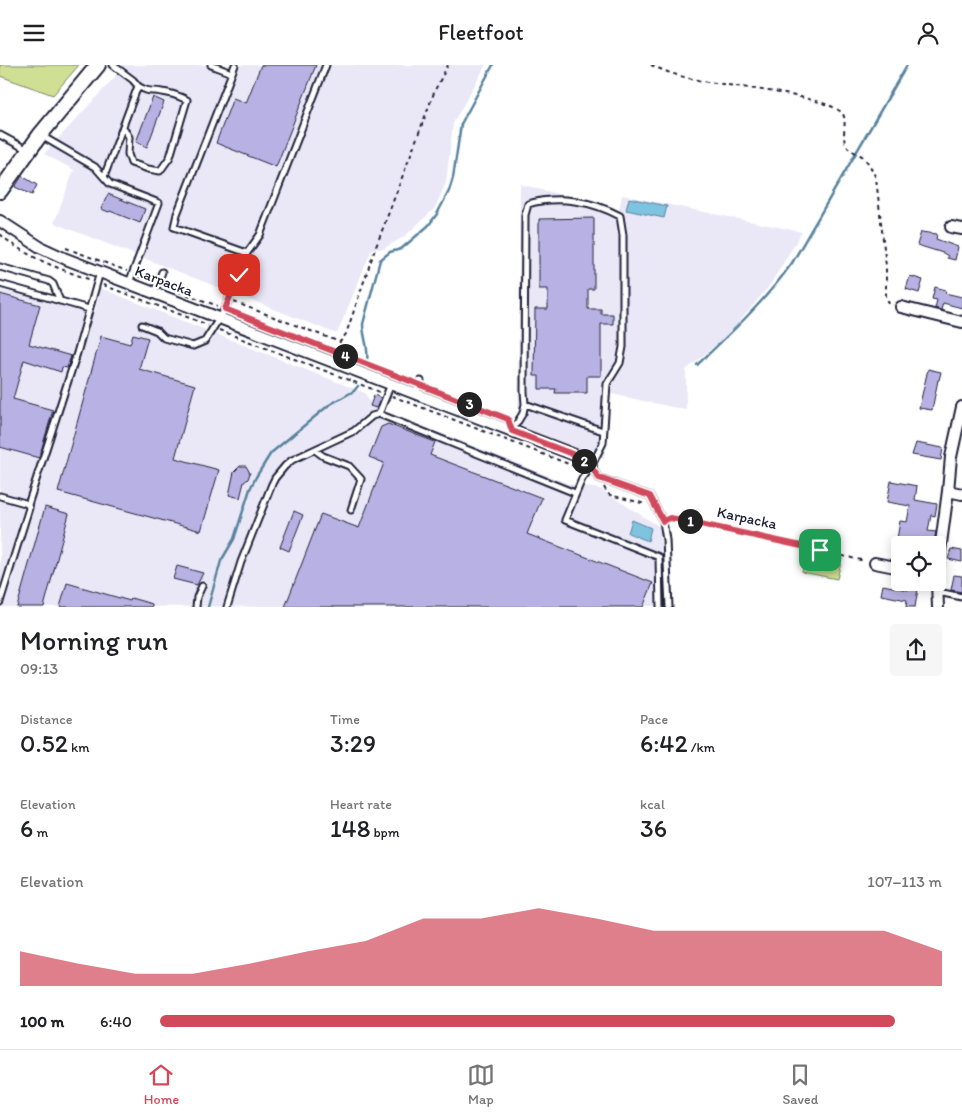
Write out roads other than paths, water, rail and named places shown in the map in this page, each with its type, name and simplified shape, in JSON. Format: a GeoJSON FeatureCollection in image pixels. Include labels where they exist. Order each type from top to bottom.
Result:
{"type":"FeatureCollection","features":[{"type":"Feature","properties":{"kind":"street"},"geometry":{"type":"LineString","coordinates":[[0,191],[40,135],[98,65]]}},
{"type":"Feature","properties":{"kind":"street","name":"Karpacka"},"geometry":{"type":"LineString","coordinates":[[0,221],[40,247],[98,277],[131,278],[416,394],[580,457],[591,467]]}},
{"type":"Feature","properties":{"kind":"street"},"geometry":{"type":"LineString","coordinates":[[951,227],[962,229]]}},
{"type":"Feature","properties":{"kind":"street"},"geometry":{"type":"LineString","coordinates":[[900,307],[962,322]]}},
{"type":"Feature","properties":{"kind":"street"},"geometry":{"type":"LineString","coordinates":[[942,536],[951,457],[962,407]]}},
{"type":"Feature","properties":{"kind":"street"},"geometry":{"type":"LineString","coordinates":[[948,491],[962,494]]}},
{"type":"Feature","properties":{"kind":"street"},"geometry":{"type":"LineString","coordinates":[[875,563],[891,566]]}},
{"type":"Feature","properties":{"kind":"street"},"geometry":{"type":"LineString","coordinates":[[937,591],[938,607]]}},
{"type":"Feature","properties":{"kind":"lane"},"geometry":{"type":"LineString","coordinates":[[113,65],[147,92],[160,91],[174,94],[187,100],[170,157],[160,171],[131,163],[128,154],[130,137],[123,127]]}},
{"type":"Feature","properties":{"kind":"lane"},"geometry":{"type":"LineString","coordinates":[[211,65],[232,73]]}},
{"type":"Feature","properties":{"kind":"lane"},"geometry":{"type":"LineString","coordinates":[[235,65],[176,214],[174,227],[247,253]]}},
{"type":"Feature","properties":{"kind":"lane"},"geometry":{"type":"LineString","coordinates":[[142,325],[157,331],[164,338],[193,346],[205,341],[229,301],[247,253],[260,235],[326,65]]}},
{"type":"Feature","properties":{"kind":"lane"},"geometry":{"type":"LineString","coordinates":[[104,177],[138,86]]}},
{"type":"Feature","properties":{"kind":"lane"},"geometry":{"type":"LineString","coordinates":[[0,135],[29,150]]}},
{"type":"Feature","properties":{"kind":"lane"},"geometry":{"type":"LineString","coordinates":[[40,135],[95,167],[110,183],[160,203],[131,278]]}},
{"type":"Feature","properties":{"kind":"lane"},"geometry":{"type":"LineString","coordinates":[[512,431],[523,413],[525,404],[525,215],[528,204],[538,201],[577,201],[603,207],[620,216],[623,235],[623,347],[620,363],[607,384],[603,443],[575,493],[565,520],[659,557],[660,607]]}},
{"type":"Feature","properties":{"kind":"lane"},"geometry":{"type":"LineString","coordinates":[[0,267],[49,281],[53,284],[60,301]]}},
{"type":"Feature","properties":{"kind":"lane"},"geometry":{"type":"LineString","coordinates":[[156,288],[162,272]]}},
{"type":"Feature","properties":{"kind":"lane"},"geometry":{"type":"LineString","coordinates":[[0,603],[29,508],[28,505],[77,353],[98,277]]}},
{"type":"Feature","properties":{"kind":"lane"},"geometry":{"type":"LineString","coordinates":[[0,284],[89,309]]}},
{"type":"Feature","properties":{"kind":"lane"},"geometry":{"type":"LineString","coordinates":[[416,394],[421,381]]}},
{"type":"Feature","properties":{"kind":"lane"},"geometry":{"type":"LineString","coordinates":[[379,414],[391,384]]}},
{"type":"Feature","properties":{"kind":"lane"},"geometry":{"type":"LineString","coordinates":[[525,404],[604,431]]}},
{"type":"Feature","properties":{"kind":"lane"},"geometry":{"type":"LineString","coordinates":[[227,607],[241,561],[275,478],[292,460],[354,431],[372,416],[379,414],[575,493]]}},
{"type":"Feature","properties":{"kind":"lane"},"geometry":{"type":"LineString","coordinates":[[315,450],[323,456],[349,466],[361,479],[350,510]]}},
{"type":"Feature","properties":{"kind":"lane","name":"Karpacka"},"geometry":{"type":"LineString","coordinates":[[591,467],[599,478],[650,496],[663,521],[666,540],[669,607]]}},
{"type":"Feature","properties":{"kind":"lane"},"geometry":{"type":"LineString","coordinates":[[0,496],[28,505]]}},
{"type":"Feature","properties":{"kind":"lane"},"geometry":{"type":"LineString","coordinates":[[196,607],[197,597],[202,586]]}},
{"type":"Feature","properties":{"kind":"lane"},"geometry":{"type":"LineString","coordinates":[[946,591],[962,597]]}},
{"type":"Feature","properties":{"kind":"water"},"geometry":{"type":"Polygon","coordinates":[[[629,198],[667,206],[664,218],[626,210],[629,198]]]}},
{"type":"Feature","properties":{"kind":"water"},"geometry":{"type":"Polygon","coordinates":[[[632,520],[651,528],[648,541],[628,533],[632,520]]]}},
{"type":"Feature","properties":{"kind":"waterway"},"geometry":{"type":"LineString","coordinates":[[367,360],[363,324],[380,260],[390,252],[401,249],[428,226],[437,214],[449,191],[453,178],[461,124],[493,65]]}},
{"type":"Feature","properties":{"kind":"waterway"},"geometry":{"type":"LineString","coordinates":[[697,365],[759,304],[792,263],[907,65]]}},
{"type":"Feature","properties":{"kind":"waterway"},"geometry":{"type":"LineString","coordinates":[[208,607],[221,561],[234,539],[250,489],[271,453],[329,405],[354,391],[358,386]]}}]}
